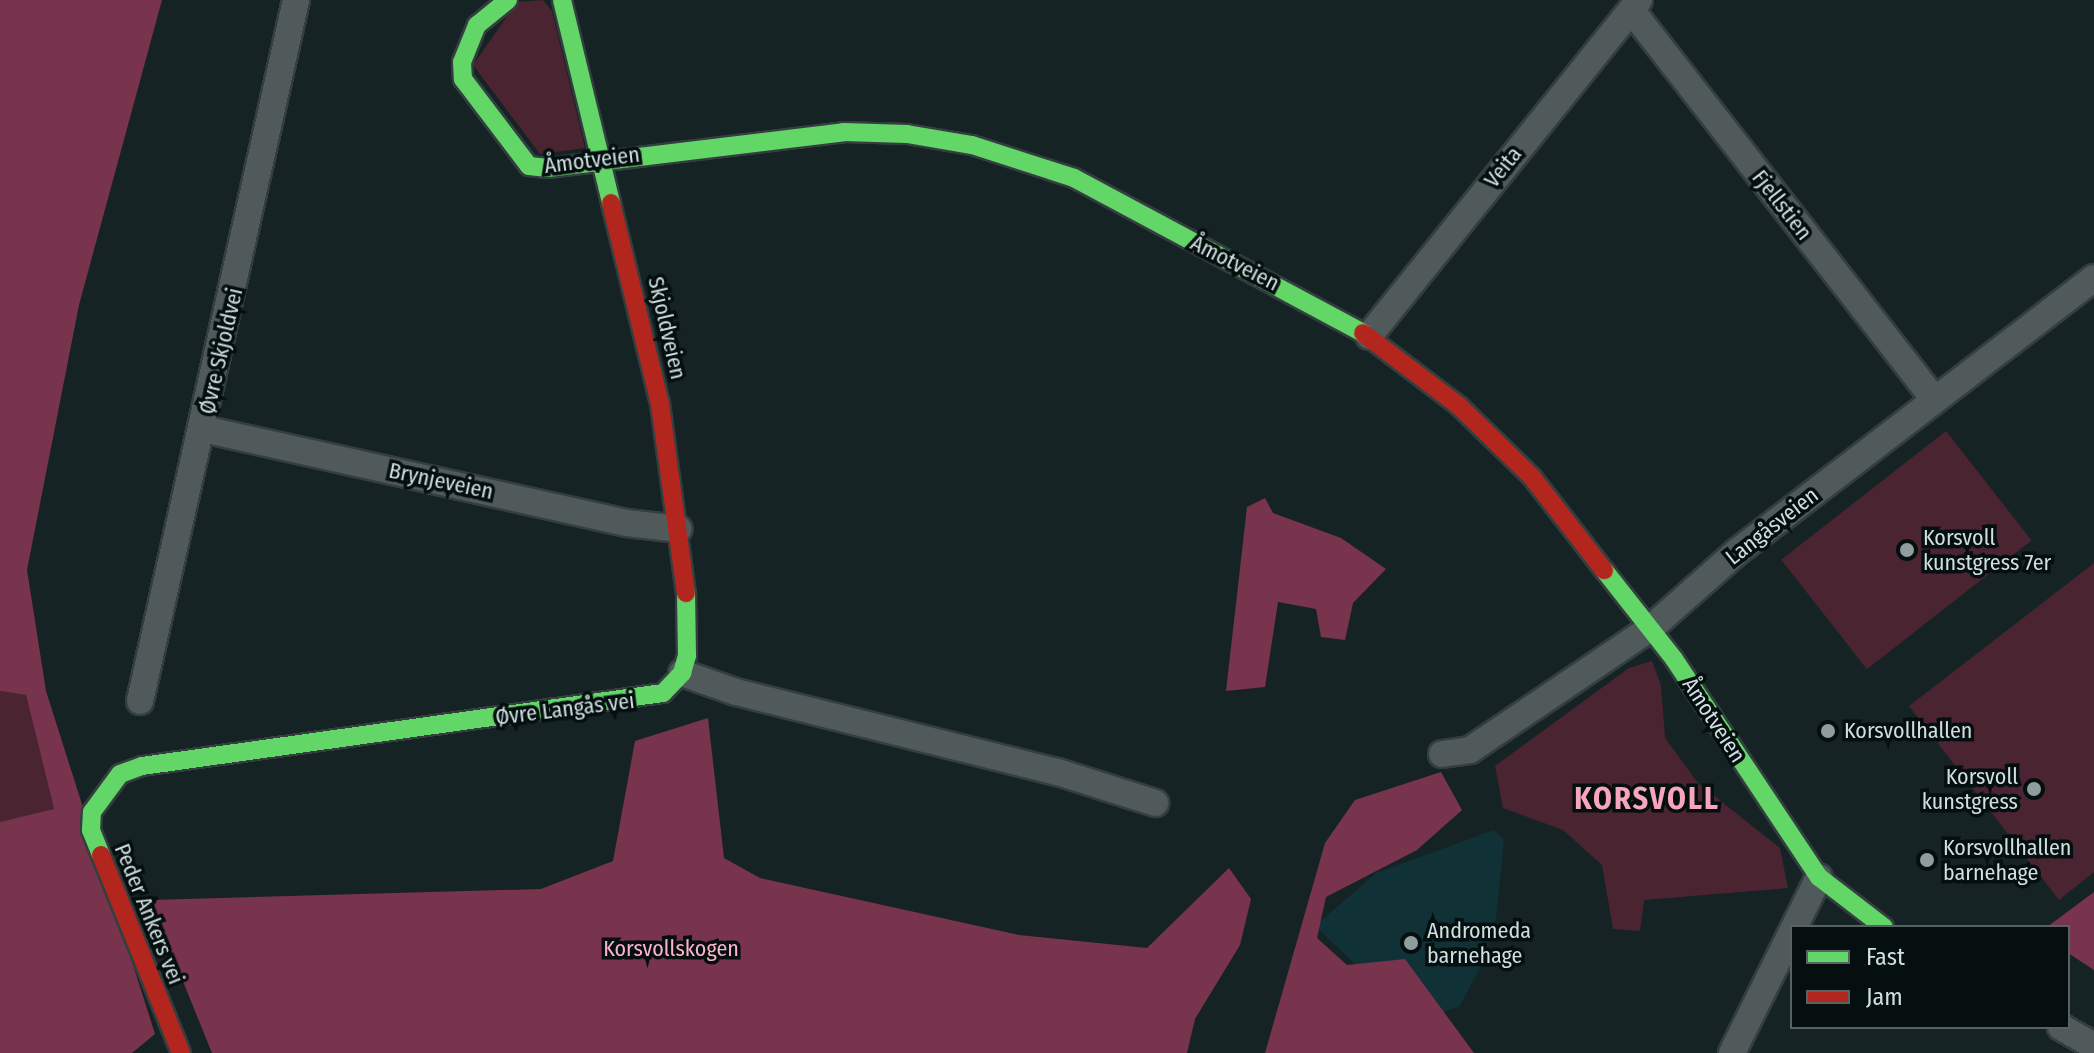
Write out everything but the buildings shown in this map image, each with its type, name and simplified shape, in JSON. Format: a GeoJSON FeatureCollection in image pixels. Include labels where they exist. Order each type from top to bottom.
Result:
{"type":"FeatureCollection","features":[{"type":"Feature","properties":{"kind":"street","name":"Øvre Skjoldvei"},"geometry":{"type":"LineString","coordinates":[[140,701],[203,429],[296,0]]}},
{"type":"Feature","properties":{"kind":"street","name":"Åmotveien"},"geometry":{"type":"LineString","coordinates":[[508,0],[487,13],[469,40],[462,62],[467,90],[529,166],[859,132],[921,136],[996,151],[1089,186],[1369,336],[1494,438],[1651,628],[1819,877],[1881,925]]}},
{"type":"Feature","properties":{"kind":"street","name":"Skjoldveien"},"geometry":{"type":"LineString","coordinates":[[562,0],[660,404],[679,529],[689,633],[682,673]]}},
{"type":"Feature","properties":{"kind":"street","name":"Veita"},"geometry":{"type":"LineString","coordinates":[[1369,336],[1635,6]]}},
{"type":"Feature","properties":{"kind":"street","name":"Fjellstien"},"geometry":{"type":"LineString","coordinates":[[1635,6],[1933,398]]}},
{"type":"Feature","properties":{"kind":"street","name":"Langåsveien"},"geometry":{"type":"LineString","coordinates":[[1442,754],[1470,750],[1651,628],[1686,593],[1933,398],[2090,291]]}},
{"type":"Feature","properties":{"kind":"street","name":"Brynjeveien"},"geometry":{"type":"LineString","coordinates":[[203,429],[627,523],[679,529]]}},
{"type":"Feature","properties":{"kind":"street","name":"Øvre Langås vei"},"geometry":{"type":"LineString","coordinates":[[102,792],[120,774],[142,766],[648,699],[663,693],[682,673]]}},
{"type":"Feature","properties":{"kind":"street"},"geometry":{"type":"LineString","coordinates":[[682,673],[736,692],[1058,772],[1155,803]]}},
{"type":"Feature","properties":{"kind":"street","name":"Peder Ankers vei"},"geometry":{"type":"LineString","coordinates":[[102,792],[92,812],[98,855],[181,1053]]}},
{"type":"Feature","properties":{"kind":"street"},"geometry":{"type":"LineString","coordinates":[[1795,925],[1819,877]]}},
{"type":"Feature","properties":{"kind":"street"},"geometry":{"type":"LineString","coordinates":[[1732,1053],[1790,936]]}},
{"type":"Feature","properties":{"kind":"street"},"geometry":{"type":"LineString","coordinates":[[2064,1029],[2094,1046]]}},
{"type":"Feature","properties":{"kind":"shaded area"},"geometry":{"type":"Polygon","coordinates":[[[543,0],[552,11],[585,148],[540,154],[473,65],[517,2],[543,0]]]}},
{"type":"Feature","properties":{"kind":"shaded area","name":"Korsvoll kunstgress 7er"},"geometry":{"type":"Polygon","coordinates":[[[1946,431],[2032,541],[1867,669],[1781,560],[1946,431]]]}},
{"type":"Feature","properties":{"kind":"shaded area","name":"Korsvoll kunstgress"},"geometry":{"type":"Polygon","coordinates":[[[2094,563],[2094,872],[2059,900],[1909,706],[2094,563]]]}},
{"type":"Feature","properties":{"kind":"shaded area"},"geometry":{"type":"Polygon","coordinates":[[[1652,661],[1661,685],[1665,738],[1698,783],[1780,848],[1788,888],[1644,900],[1640,931],[1613,929],[1602,865],[1563,830],[1503,808],[1495,766],[1629,668],[1652,661]]]}},
{"type":"Feature","properties":{"kind":"shaded area"},"geometry":{"type":"Polygon","coordinates":[[[0,691],[26,695],[54,810],[0,822],[0,691]]]}},
{"type":"Feature","properties":{"kind":"shaded area","name":"Andromeda barnehage"},"geometry":{"type":"Polygon","coordinates":[[[1494,830],[1504,840],[1496,918],[1484,961],[1459,1007],[1401,1024],[1370,978],[1315,926],[1376,873],[1494,830]]]}},
{"type":"Feature","properties":{"kind":"green space"},"geometry":{"type":"Polygon","coordinates":[[[0,0],[162,0],[79,305],[27,570],[46,691],[155,1034],[132,1053],[0,1053],[0,822],[54,809],[26,695],[0,691],[0,0]]]}},
{"type":"Feature","properties":{"kind":"green space"},"geometry":{"type":"Polygon","coordinates":[[[1265,498],[1273,513],[1341,538],[1386,569],[1353,603],[1345,640],[1321,637],[1316,609],[1278,602],[1265,687],[1226,691],[1247,507],[1265,498]]]}},
{"type":"Feature","properties":{"kind":"green space","name":"Korsvollskogen"},"geometry":{"type":"Polygon","coordinates":[[[708,718],[724,858],[760,878],[1019,935],[1147,948],[1229,868],[1251,899],[1240,945],[1195,1019],[1187,1053],[212,1053],[150,900],[541,889],[613,861],[635,741],[708,718]]]}},
{"type":"Feature","properties":{"kind":"green space"},"geometry":{"type":"Polygon","coordinates":[[[1441,772],[1462,810],[1417,850],[1326,897],[1317,938],[1347,965],[1405,959],[1474,1053],[1265,1053],[1325,843],[1355,800],[1441,772]]]}},
{"type":"Feature","properties":{"kind":"green space"},"geometry":{"type":"Polygon","coordinates":[[[2094,892],[2094,970],[2070,954],[2070,925],[2050,925],[2094,892]]]}},
{"type":"Feature","properties":{"kind":"traffic: fast"},"geometry":{"type":"LineString","coordinates":[[508,0],[477,25],[462,62],[463,79],[529,166],[548,168],[844,132],[907,134],[972,145],[1074,178],[1363,333]]}},
{"type":"Feature","properties":{"kind":"traffic: fast"},"geometry":{"type":"LineString","coordinates":[[562,0],[611,203]]}},
{"type":"Feature","properties":{"kind":"traffic: fast"},"geometry":{"type":"LineString","coordinates":[[1604,570],[1674,659],[1819,877],[1881,925]]}},
{"type":"Feature","properties":{"kind":"traffic: fast"},"geometry":{"type":"LineString","coordinates":[[101,855],[91,830],[92,812],[120,774],[142,766],[663,693],[682,673],[687,656],[686,593]]}},
{"type":"Feature","properties":{"kind":"traffic: jam"},"geometry":{"type":"LineString","coordinates":[[611,203],[660,404],[686,593]]}},
{"type":"Feature","properties":{"kind":"traffic: jam"},"geometry":{"type":"LineString","coordinates":[[1363,333],[1459,406],[1532,477],[1604,570]]}},
{"type":"Feature","properties":{"kind":"traffic: jam"},"geometry":{"type":"LineString","coordinates":[[101,855],[181,1053]]}},
{"type":"Feature","properties":{"kind":"place","name":"Korsvoll kunstgress 7er"},"geometry":{"type":"Point","coordinates":[1907,550]}},
{"type":"Feature","properties":{"kind":"place","name":"Korsvollhallen"},"geometry":{"type":"Point","coordinates":[1828,731]}},
{"type":"Feature","properties":{"kind":"place","name":"Korsvoll kunstgress"},"geometry":{"type":"Point","coordinates":[2034,789]}},
{"type":"Feature","properties":{"kind":"place","name":"Korsvollhallen barnehage"},"geometry":{"type":"Point","coordinates":[1927,860]}},
{"type":"Feature","properties":{"kind":"place","name":"Andromeda barnehage"},"geometry":{"type":"Point","coordinates":[1411,943]}},
{"type":"Feature","properties":{"kind":"district","name":"KORSVOLL"},"geometry":{"type":"Point","coordinates":[1647,799]}}]}
